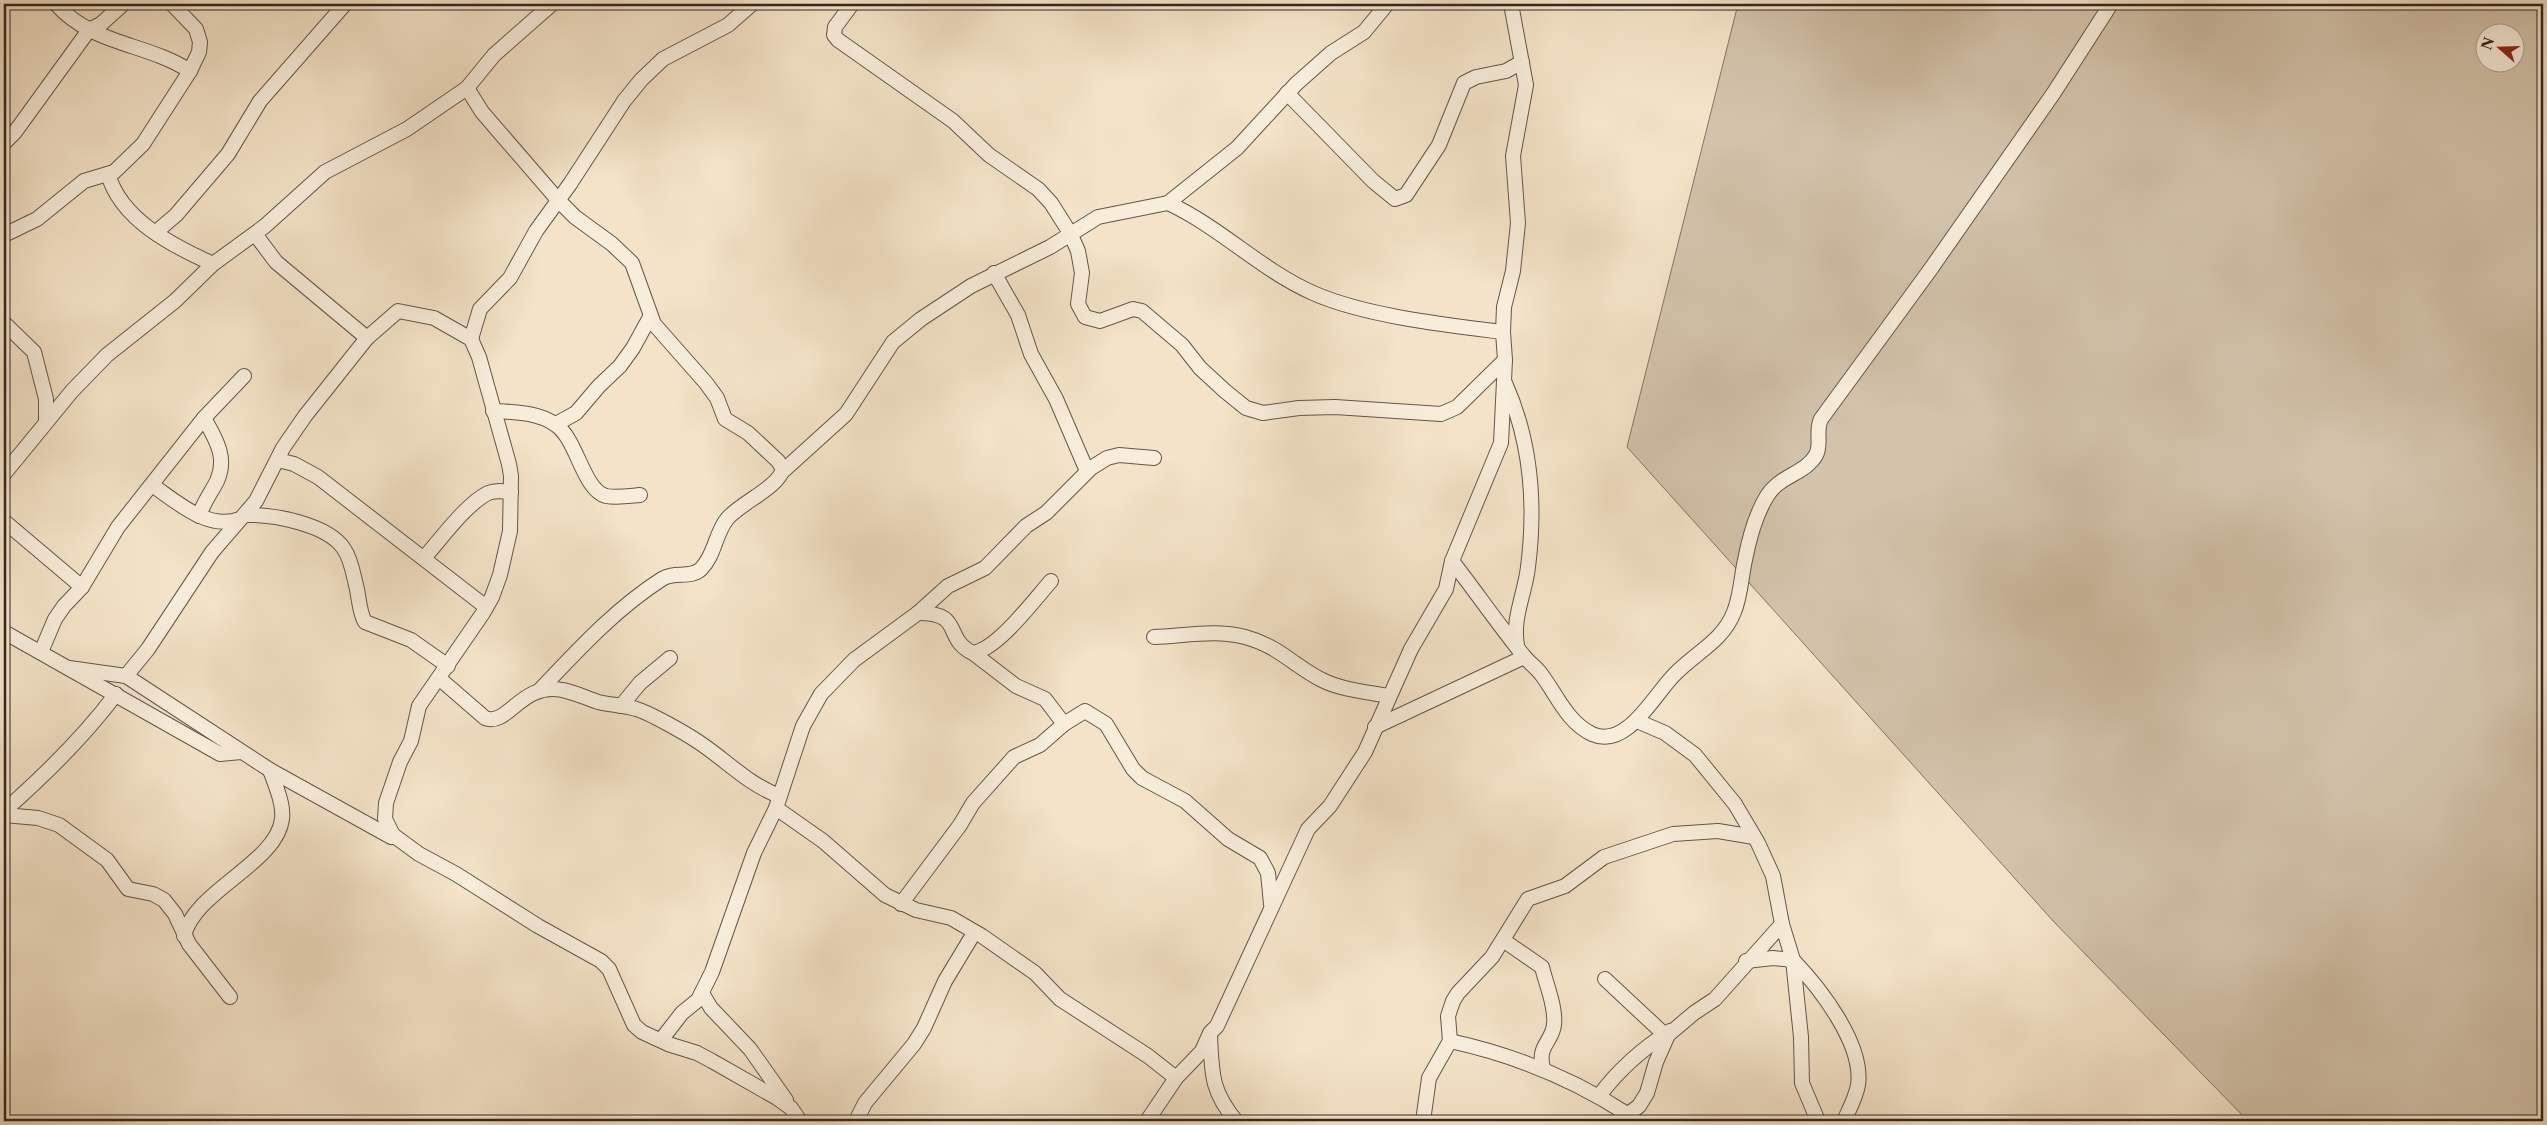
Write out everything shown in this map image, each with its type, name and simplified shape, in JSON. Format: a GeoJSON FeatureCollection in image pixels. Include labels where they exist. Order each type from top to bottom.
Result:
{"type":"FeatureCollection","features":[{"type":"Feature","properties":{"kind":"street"},"geometry":{"type":"LineString","coordinates":[[56,4],[89,30],[109,40],[161,56],[190,71]]}},
{"type":"Feature","properties":{"kind":"street"},"geometry":{"type":"LineString","coordinates":[[4,143],[15,132],[89,30],[101,24],[123,4]]}},
{"type":"Feature","properties":{"kind":"street"},"geometry":{"type":"LineString","coordinates":[[4,235],[36,219],[84,181],[108,174],[121,167],[143,144],[190,71],[199,52],[199,36],[190,22],[172,4]]}},
{"type":"Feature","properties":{"kind":"street"},"geometry":{"type":"LineString","coordinates":[[156,232],[176,215],[228,154],[260,101],[345,4]]}},
{"type":"Feature","properties":{"kind":"street"},"geometry":{"type":"LineString","coordinates":[[4,474],[46,421],[92,369],[175,301],[213,264],[255,234],[325,172],[407,129],[467,88],[494,55],[552,4]]}},
{"type":"Feature","properties":{"kind":"street"},"geometry":{"type":"LineString","coordinates":[[468,332],[485,303],[510,278],[523,250],[624,101],[651,69],[675,51],[728,25],[752,4]]}},
{"type":"Feature","properties":{"kind":"street"},"geometry":{"type":"LineString","coordinates":[[852,4],[835,27],[834,35],[953,121],[989,155],[1038,189],[1051,203],[1070,233],[1081,265],[1078,304],[1085,317],[1100,321],[1133,309],[1142,311],[1182,345],[1200,368],[1225,391],[1253,410],[1272,413],[1299,408],[1366,408],[1420,415],[1441,414],[1457,407],[1505,360]]}},
{"type":"Feature","properties":{"kind":"street"},"geometry":{"type":"LineString","coordinates":[[539,691],[606,624],[652,586],[673,574],[688,574],[701,570],[711,555],[728,518],[774,481],[846,414],[893,342],[921,319],[994,273],[1039,252],[1098,217],[1168,203],[1232,154],[1287,93],[1331,53],[1364,32],[1386,4]]}},
{"type":"Feature","properties":{"kind":"street"},"geometry":{"type":"LineString","coordinates":[[1147,1121],[1176,1078],[1202,1051],[1210,1033],[1217,1026],[1308,828],[1320,818],[1365,752],[1388,696],[1411,649],[1446,589],[1452,561],[1501,443],[1505,360],[1502,332],[1504,307],[1513,271],[1518,223],[1513,156],[1526,91],[1511,4]]}},
{"type":"Feature","properties":{"kind":"street"},"geometry":{"type":"LineString","coordinates":[[1452,561],[1521,653],[1540,673],[1566,712],[1593,734],[1604,737],[1613,736],[1636,721],[1675,673],[1697,656],[1728,626],[1741,588],[1749,543],[1767,496],[1779,481],[1810,463],[1817,453],[1818,427],[1821,419],[1930,270],[2053,94],[2111,4]]}},
{"type":"Feature","properties":{"kind":"street"},"geometry":{"type":"LineString","coordinates":[[1287,93],[1373,181],[1395,199],[1406,195],[1439,145],[1464,83],[1476,77],[1500,74],[1522,62]]}},
{"type":"Feature","properties":{"kind":"street"},"geometry":{"type":"LineString","coordinates":[[467,88],[482,112],[558,200],[575,217],[612,244],[632,263],[642,286],[650,317],[706,384],[716,398],[725,418],[756,440],[778,461],[783,471]]}},
{"type":"Feature","properties":{"kind":"street"},"geometry":{"type":"LineString","coordinates":[[108,174],[114,192],[134,215],[172,244],[213,264]]}},
{"type":"Feature","properties":{"kind":"street"},"geometry":{"type":"LineString","coordinates":[[1168,203],[1194,215],[1253,258],[1313,293],[1387,314],[1502,332]]}},
{"type":"Feature","properties":{"kind":"street"},"geometry":{"type":"LineString","coordinates":[[255,234],[276,262],[367,338]]}},
{"type":"Feature","properties":{"kind":"street"},"geometry":{"type":"LineString","coordinates":[[994,273],[1018,315],[1030,354],[1056,399],[1087,472]]}},
{"type":"Feature","properties":{"kind":"street"},"geometry":{"type":"LineString","coordinates":[[126,676],[148,648],[212,552],[256,501],[278,460],[282,448],[367,338],[398,311],[434,318],[468,332],[479,356],[509,464],[511,492],[510,531],[506,552],[492,597],[440,678],[419,706],[411,740],[400,762],[386,802],[385,819],[394,835],[419,854],[456,874],[538,926],[601,961],[609,969],[634,1025],[642,1032],[697,1053],[777,1098],[791,1108]]}},
{"type":"Feature","properties":{"kind":"street"},"geometry":{"type":"LineString","coordinates":[[556,424],[576,414],[599,386],[626,359],[650,317]]}},
{"type":"Feature","properties":{"kind":"street"},"geometry":{"type":"LineString","coordinates":[[4,323],[34,352],[46,399],[46,421]]}},
{"type":"Feature","properties":{"kind":"street"},"geometry":{"type":"LineString","coordinates":[[41,652],[64,606],[82,586],[118,527],[204,418],[244,376]]}},
{"type":"Feature","properties":{"kind":"street"},"geometry":{"type":"LineString","coordinates":[[1504,380],[1515,405],[1525,439],[1532,495],[1528,567],[1514,631],[1521,653]]}},
{"type":"Feature","properties":{"kind":"street"},"geometry":{"type":"LineString","coordinates":[[493,411],[530,414],[556,424],[570,441],[598,492],[603,495],[617,497],[640,495]]}},
{"type":"Feature","properties":{"kind":"street"},"geometry":{"type":"LineString","coordinates":[[199,516],[205,500],[217,481],[221,464],[220,449],[204,418]]}},
{"type":"Feature","properties":{"kind":"street"},"geometry":{"type":"LineString","coordinates":[[661,1040],[675,1021],[694,1005],[702,992],[722,948],[754,853],[777,802],[803,726],[821,694],[854,660],[918,613],[948,586],[985,568],[1026,526],[1053,506],[1087,472],[1107,458],[1119,455],[1154,458]]}},
{"type":"Feature","properties":{"kind":"street"},"geometry":{"type":"LineString","coordinates":[[278,460],[294,464],[318,477],[486,607]]}},
{"type":"Feature","properties":{"kind":"street"},"geometry":{"type":"LineString","coordinates":[[152,485],[199,516],[217,522],[243,517],[279,518],[319,529],[329,534],[338,542],[348,556],[365,622],[411,640],[448,666]]}},
{"type":"Feature","properties":{"kind":"street"},"geometry":{"type":"LineString","coordinates":[[424,558],[470,507],[486,494],[497,491],[511,492]]}},
{"type":"Feature","properties":{"kind":"street"},"geometry":{"type":"LineString","coordinates":[[4,521],[82,586]]}},
{"type":"Feature","properties":{"kind":"street"},"geometry":{"type":"LineString","coordinates":[[973,653],[986,649],[995,641],[1051,581]]}},
{"type":"Feature","properties":{"kind":"street"},"geometry":{"type":"LineString","coordinates":[[918,613],[932,613],[944,616],[949,621],[961,645],[1016,686],[1045,699],[1064,724]]}},
{"type":"Feature","properties":{"kind":"street"},"geometry":{"type":"LineString","coordinates":[[4,632],[220,754],[241,752]]}},
{"type":"Feature","properties":{"kind":"street"},"geometry":{"type":"LineString","coordinates":[[1154,637],[1215,633],[1246,637],[1280,651],[1320,679],[1334,685],[1388,696]]}},
{"type":"Feature","properties":{"kind":"street"},"geometry":{"type":"LineString","coordinates":[[1376,727],[1521,653]]}},
{"type":"Feature","properties":{"kind":"street"},"geometry":{"type":"LineString","coordinates":[[621,706],[640,683],[670,658]]}},
{"type":"Feature","properties":{"kind":"street"},"geometry":{"type":"LineString","coordinates":[[69,668],[126,676],[270,770],[391,837],[394,835]]}},
{"type":"Feature","properties":{"kind":"street"},"geometry":{"type":"LineString","coordinates":[[440,678],[485,718],[490,720],[502,718],[520,699],[539,691],[561,690],[599,702],[643,711],[688,735],[777,802],[867,881],[901,904],[916,910],[951,918],[1020,962],[1060,999],[1148,1056],[1176,1078]]}},
{"type":"Feature","properties":{"kind":"street"},"geometry":{"type":"LineString","coordinates":[[4,811],[49,772],[116,694]]}},
{"type":"Feature","properties":{"kind":"street"},"geometry":{"type":"LineString","coordinates":[[901,904],[955,831],[973,803],[1014,757],[1046,741],[1064,724],[1082,712],[1090,712],[1110,730],[1132,769],[1142,778],[1185,801],[1228,838],[1260,858],[1268,873],[1272,908]]}},
{"type":"Feature","properties":{"kind":"street"},"geometry":{"type":"LineString","coordinates":[[1636,721],[1665,733],[1695,755],[1735,804],[1754,837],[1772,876],[1782,924],[1793,960],[1802,1037],[1802,1083],[1818,1121]]}},
{"type":"Feature","properties":{"kind":"street"},"geometry":{"type":"LineString","coordinates":[[184,936],[188,923],[194,916],[225,884],[256,858],[281,824],[283,817],[280,802],[270,770]]}},
{"type":"Feature","properties":{"kind":"street"},"geometry":{"type":"LineString","coordinates":[[4,815],[44,820],[69,831],[107,860],[128,889],[153,894],[164,900],[175,914],[184,936],[230,997]]}},
{"type":"Feature","properties":{"kind":"street"},"geometry":{"type":"LineString","coordinates":[[1423,1121],[1429,1078],[1450,1041],[1448,1016],[1453,1001],[1504,940],[1528,899],[1565,886],[1590,866],[1620,850],[1678,832],[1718,831],[1754,837]]}},
{"type":"Feature","properties":{"kind":"street"},"geometry":{"type":"LineString","coordinates":[[1599,1096],[1616,1073],[1670,1031],[1716,999],[1746,962],[1782,924]]}},
{"type":"Feature","properties":{"kind":"street"},"geometry":{"type":"LineString","coordinates":[[856,1121],[865,1103],[914,1044],[924,1028],[946,981],[974,933]]}},
{"type":"Feature","properties":{"kind":"street"},"geometry":{"type":"LineString","coordinates":[[1504,940],[1542,967],[1554,1024],[1542,1047],[1543,1068]]}},
{"type":"Feature","properties":{"kind":"street"},"geometry":{"type":"LineString","coordinates":[[1746,962],[1773,958],[1793,960],[1813,980],[1839,1022],[1853,1054],[1858,1084],[1844,1121]]}},
{"type":"Feature","properties":{"kind":"street"},"geometry":{"type":"LineString","coordinates":[[1605,979],[1670,1031]]}},
{"type":"Feature","properties":{"kind":"street"},"geometry":{"type":"LineString","coordinates":[[702,992],[711,1008],[750,1049],[800,1121]]}},
{"type":"Feature","properties":{"kind":"street"},"geometry":{"type":"LineString","coordinates":[[1450,1041],[1484,1048],[1543,1068],[1599,1096],[1623,1117],[1639,1106],[1647,1094],[1656,1062],[1670,1031]]}},
{"type":"Feature","properties":{"kind":"street"},"geometry":{"type":"LineString","coordinates":[[1210,1033],[1216,1091],[1221,1103],[1236,1121]]}},
{"type":"Feature","properties":{"kind":"shaded area"},"geometry":{"type":"Polygon","coordinates":[[[1738,4],[2543,4],[2543,1121],[2248,1121],[2054,922],[1627,447],[1738,4]]]}}]}
